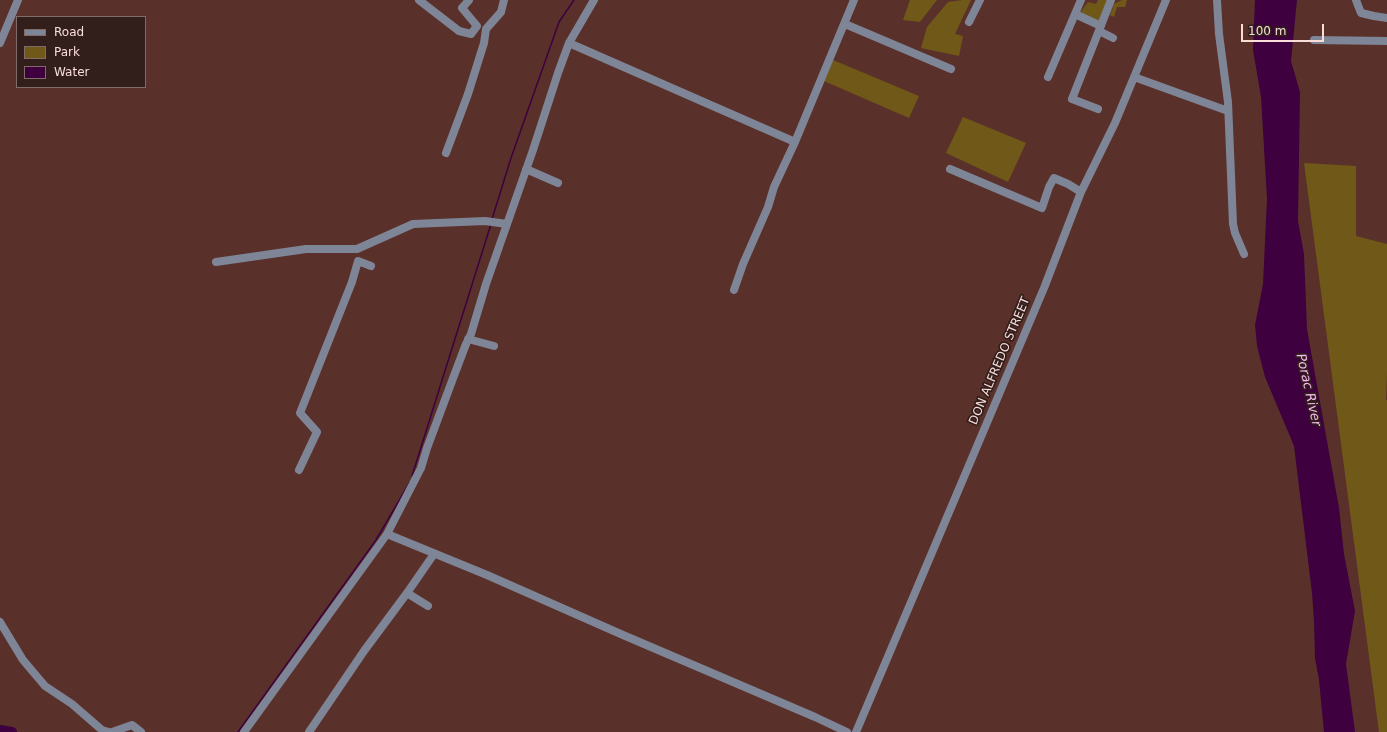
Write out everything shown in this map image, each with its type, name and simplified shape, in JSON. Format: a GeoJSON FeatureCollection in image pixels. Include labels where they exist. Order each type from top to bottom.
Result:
{"type":"FeatureCollection","features":[{"type":"Feature","properties":{"kind":"street"},"geometry":{"type":"LineString","coordinates":[[0,43],[18,0]]}},
{"type":"Feature","properties":{"kind":"street"},"geometry":{"type":"LineString","coordinates":[[419,0],[459,31],[471,34],[477,26],[462,8],[469,0]]}},
{"type":"Feature","properties":{"kind":"street"},"geometry":{"type":"LineString","coordinates":[[446,153],[466,100],[484,43],[486,29],[501,12],[504,0]]}},
{"type":"Feature","properties":{"kind":"street"},"geometry":{"type":"LineString","coordinates":[[244,732],[387,534],[421,468],[427,448],[468,340],[505,224],[526,169],[569,43],[594,0]]}},
{"type":"Feature","properties":{"kind":"street"},"geometry":{"type":"LineString","coordinates":[[734,290],[743,264],[768,207],[774,187],[795,142],[854,0]]}},
{"type":"Feature","properties":{"kind":"street"},"geometry":{"type":"LineString","coordinates":[[969,22],[980,0]]}},
{"type":"Feature","properties":{"kind":"street"},"geometry":{"type":"LineString","coordinates":[[1048,77],[1081,0]]}},
{"type":"Feature","properties":{"kind":"street"},"geometry":{"type":"LineString","coordinates":[[1098,109],[1072,99],[1111,0]]}},
{"type":"Feature","properties":{"kind":"street","name":"DON ALFREDO STREET"},"geometry":{"type":"LineString","coordinates":[[856,732],[1044,288],[1081,192],[1116,123],[1166,0]]}},
{"type":"Feature","properties":{"kind":"street"},"geometry":{"type":"LineString","coordinates":[[1217,0],[1219,34],[1228,111],[1233,224],[1244,254]]}},
{"type":"Feature","properties":{"kind":"street"},"geometry":{"type":"LineString","coordinates":[[1356,0],[1362,13],[1387,18]]}},
{"type":"Feature","properties":{"kind":"street"},"geometry":{"type":"LineString","coordinates":[[1075,14],[1100,28],[1113,38]]}},
{"type":"Feature","properties":{"kind":"street"},"geometry":{"type":"LineString","coordinates":[[845,24],[951,69]]}},
{"type":"Feature","properties":{"kind":"street"},"geometry":{"type":"LineString","coordinates":[[1314,40],[1387,41]]}},
{"type":"Feature","properties":{"kind":"street"},"geometry":{"type":"LineString","coordinates":[[569,43],[795,142]]}},
{"type":"Feature","properties":{"kind":"street"},"geometry":{"type":"LineString","coordinates":[[1134,77],[1228,111]]}},
{"type":"Feature","properties":{"kind":"street"},"geometry":{"type":"LineString","coordinates":[[526,169],[558,183]]}},
{"type":"Feature","properties":{"kind":"street"},"geometry":{"type":"LineString","coordinates":[[950,169],[1042,208],[1049,187],[1054,178],[1081,192]]}},
{"type":"Feature","properties":{"kind":"street"},"geometry":{"type":"LineString","coordinates":[[216,262],[306,250],[358,249],[413,224],[484,221],[505,224]]}},
{"type":"Feature","properties":{"kind":"street"},"geometry":{"type":"LineString","coordinates":[[299,470],[317,432],[300,413],[352,282],[358,261],[371,266]]}},
{"type":"Feature","properties":{"kind":"street"},"geometry":{"type":"LineString","coordinates":[[468,340],[494,346]]}},
{"type":"Feature","properties":{"kind":"street"},"geometry":{"type":"LineString","coordinates":[[387,534],[487,575],[834,729],[847,732]]}},
{"type":"Feature","properties":{"kind":"street"},"geometry":{"type":"LineString","coordinates":[[309,732],[364,651],[434,554]]}},
{"type":"Feature","properties":{"kind":"street"},"geometry":{"type":"LineString","coordinates":[[407,593],[428,606]]}},
{"type":"Feature","properties":{"kind":"street"},"geometry":{"type":"LineString","coordinates":[[0,622],[23,660],[45,686],[72,704],[102,730],[108,732]]}},
{"type":"Feature","properties":{"kind":"street"},"geometry":{"type":"LineString","coordinates":[[112,732],[132,725],[141,732]]}},
{"type":"Feature","properties":{"kind":"green space"},"geometry":{"type":"Polygon","coordinates":[[[910,0],[937,0],[920,22],[903,20],[910,0]]]}},
{"type":"Feature","properties":{"kind":"green space"},"geometry":{"type":"Polygon","coordinates":[[[971,0],[955,34],[963,36],[959,56],[921,48],[927,27],[948,2],[971,0]]]}},
{"type":"Feature","properties":{"kind":"green space"},"geometry":{"type":"Polygon","coordinates":[[[1098,0],[1109,0],[1099,22],[1079,14],[1088,2],[1096,4],[1098,0]]]}},
{"type":"Feature","properties":{"kind":"green space"},"geometry":{"type":"Polygon","coordinates":[[[1122,0],[1127,0],[1125,7],[1117,7],[1114,17],[1110,15],[1114,4],[1122,0]]]}},
{"type":"Feature","properties":{"kind":"green space"},"geometry":{"type":"Polygon","coordinates":[[[833,60],[919,96],[909,118],[824,81],[833,60]]]}},
{"type":"Feature","properties":{"kind":"green space"},"geometry":{"type":"Polygon","coordinates":[[[963,117],[1026,143],[1008,182],[946,153],[963,117]]]}},
{"type":"Feature","properties":{"kind":"green space"},"geometry":{"type":"Polygon","coordinates":[[[1304,163],[1356,166],[1356,236],[1387,244],[1387,732],[1379,732],[1304,163]]]}},
{"type":"Feature","properties":{"kind":"water","name":"Porac River"},"geometry":{"type":"Polygon","coordinates":[[[1255,0],[1297,0],[1291,61],[1300,92],[1298,221],[1304,254],[1307,329],[1339,508],[1344,554],[1355,611],[1346,664],[1355,732],[1324,732],[1319,680],[1315,658],[1312,593],[1294,446],[1265,377],[1257,346],[1255,325],[1263,284],[1267,199],[1261,97],[1253,50],[1255,0]]]}},
{"type":"Feature","properties":{"kind":"waterway"},"geometry":{"type":"LineString","coordinates":[[492,219],[511,158],[559,22],[574,0]]}},
{"type":"Feature","properties":{"kind":"waterway"},"geometry":{"type":"LineString","coordinates":[[412,476],[491,224]]}},
{"type":"Feature","properties":{"kind":"waterway"},"geometry":{"type":"LineString","coordinates":[[238,732],[376,540],[410,482]]}},
{"type":"Feature","properties":{"kind":"waterway"},"geometry":{"type":"LineString","coordinates":[[0,730],[12,732]]}}]}
